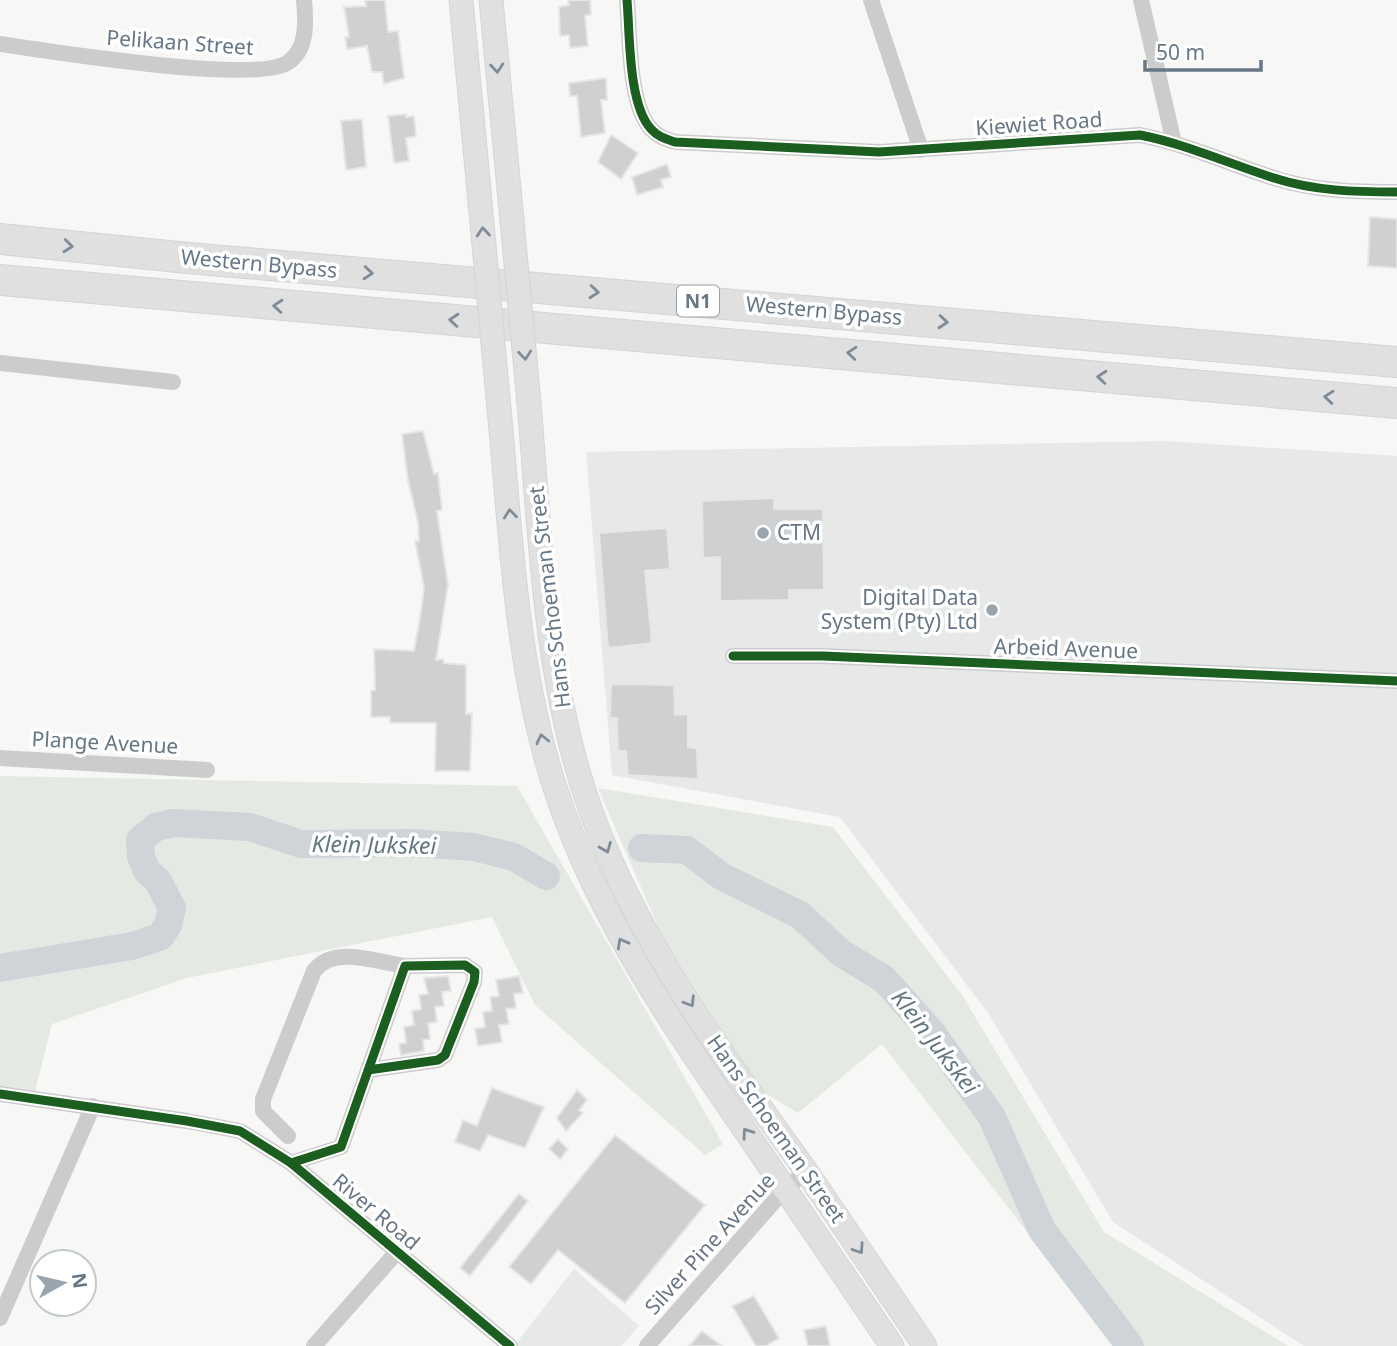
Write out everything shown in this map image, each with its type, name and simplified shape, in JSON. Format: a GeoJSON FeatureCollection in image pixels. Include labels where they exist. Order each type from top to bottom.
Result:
{"type":"FeatureCollection","features":[{"type":"Feature","properties":{"kind":"highway","name":"Western Bypass"},"geometry":{"type":"LineString","coordinates":[[0,239],[188,258],[1397,362]]}},
{"type":"Feature","properties":{"kind":"highway","name":"Western Bypass"},"geometry":{"type":"LineString","coordinates":[[0,280],[1397,403]]}},
{"type":"Feature","properties":{"kind":"main road","name":"Hans Schoeman Street"},"geometry":{"type":"LineString","coordinates":[[461,0],[521,628],[539,725],[561,804],[597,894],[647,985],[892,1346]]}},
{"type":"Feature","properties":{"kind":"main road","name":"Hans Schoeman Street"},"geometry":{"type":"LineString","coordinates":[[491,0],[556,670],[585,794],[629,901],[741,1082],[925,1346]]}},
{"type":"Feature","properties":{"kind":"street","name":"Pelikaan Street"},"geometry":{"type":"LineString","coordinates":[[0,44],[110,60],[259,71],[287,63],[299,50],[305,31],[304,0]]}},
{"type":"Feature","properties":{"kind":"street","name":"Kiewiet Road"},"geometry":{"type":"LineString","coordinates":[[627,0],[637,103],[650,129],[660,137],[675,142],[879,152],[1140,135],[1174,143],[1287,181],[1353,192],[1397,192]]}},
{"type":"Feature","properties":{"kind":"street"},"geometry":{"type":"LineString","coordinates":[[871,0],[921,150]]}},
{"type":"Feature","properties":{"kind":"street"},"geometry":{"type":"LineString","coordinates":[[1141,0],[1174,143]]}},
{"type":"Feature","properties":{"kind":"street"},"geometry":{"type":"LineString","coordinates":[[0,363],[173,382]]}},
{"type":"Feature","properties":{"kind":"street","name":"Arbeid Avenue"},"geometry":{"type":"LineString","coordinates":[[733,656],[834,656],[1397,681]]}},
{"type":"Feature","properties":{"kind":"street","name":"Plange Avenue"},"geometry":{"type":"LineString","coordinates":[[0,758],[207,770]]}},
{"type":"Feature","properties":{"kind":"street"},"geometry":{"type":"LineString","coordinates":[[288,1136],[263,1111],[264,1099],[314,971],[321,962],[338,956],[405,966],[465,965],[475,972],[474,982],[445,1055],[438,1060],[368,1070]]}},
{"type":"Feature","properties":{"kind":"street"},"geometry":{"type":"LineString","coordinates":[[291,1163],[341,1147],[405,966]]}},
{"type":"Feature","properties":{"kind":"street","name":"River Road"},"geometry":{"type":"LineString","coordinates":[[0,1094],[93,1106],[240,1131],[291,1163],[510,1346]]}},
{"type":"Feature","properties":{"kind":"street"},"geometry":{"type":"LineString","coordinates":[[0,1318],[93,1106]]}},
{"type":"Feature","properties":{"kind":"street","name":"Silver Pine Avenue"},"geometry":{"type":"LineString","coordinates":[[647,1346],[785,1189],[806,1172]]}},
{"type":"Feature","properties":{"kind":"street"},"geometry":{"type":"LineString","coordinates":[[314,1346],[396,1253]]}},
{"type":"Feature","properties":{"kind":"shaded area"},"geometry":{"type":"Polygon","coordinates":[[[1165,441],[1397,456],[1397,1346],[1304,1346],[1113,1222],[988,1013],[840,817],[612,775],[586,452],[1165,441]]]}},
{"type":"Feature","properties":{"kind":"shaded area"},"geometry":{"type":"Polygon","coordinates":[[[0,776],[517,786],[723,1144],[705,1155],[535,1005],[492,917],[187,978],[52,1024],[34,1095],[0,1091],[0,776]]]}},
{"type":"Feature","properties":{"kind":"shaded area"},"geometry":{"type":"Polygon","coordinates":[[[598,788],[833,827],[962,995],[1104,1232],[1288,1346],[1115,1346],[882,1044],[798,1113],[761,1091],[663,938],[598,788]]]}},
{"type":"Feature","properties":{"kind":"shaded area"},"geometry":{"type":"Polygon","coordinates":[[[574,1269],[639,1326],[621,1346],[514,1346],[574,1269]]]}},
{"type":"Feature","properties":{"kind":"building"},"geometry":{"type":"Polygon","coordinates":[[[365,0],[385,0],[388,32],[398,31],[404,78],[384,84],[382,72],[372,72],[367,46],[347,49],[345,37],[349,37],[344,7],[366,6],[365,0]]]}},
{"type":"Feature","properties":{"kind":"building"},"geometry":{"type":"Polygon","coordinates":[[[568,0],[590,0],[591,14],[585,16],[588,46],[570,48],[569,35],[560,36],[559,7],[569,5],[568,0]]]}},
{"type":"Feature","properties":{"kind":"building"},"geometry":{"type":"Polygon","coordinates":[[[606,78],[607,100],[601,100],[605,133],[581,137],[577,96],[570,96],[569,83],[606,78]]]}},
{"type":"Feature","properties":{"kind":"building"},"geometry":{"type":"Polygon","coordinates":[[[406,114],[406,117],[414,116],[416,136],[406,138],[409,161],[394,163],[388,116],[406,114]]]}},
{"type":"Feature","properties":{"kind":"building"},"geometry":{"type":"Polygon","coordinates":[[[362,119],[366,167],[346,170],[341,121],[362,119]]]}},
{"type":"Feature","properties":{"kind":"building"},"geometry":{"type":"Polygon","coordinates":[[[611,135],[638,153],[621,179],[598,162],[611,135]]]}},
{"type":"Feature","properties":{"kind":"building"},"geometry":{"type":"Polygon","coordinates":[[[667,164],[671,177],[661,180],[663,187],[637,195],[632,177],[667,164]]]}},
{"type":"Feature","properties":{"kind":"building"},"geometry":{"type":"Polygon","coordinates":[[[1370,217],[1397,219],[1397,268],[1368,266],[1370,217]]]}},
{"type":"Feature","properties":{"kind":"building"},"geometry":{"type":"Polygon","coordinates":[[[423,431],[434,474],[438,473],[442,510],[437,511],[448,585],[436,660],[443,659],[444,663],[466,665],[466,714],[472,713],[470,771],[435,771],[436,723],[390,723],[390,717],[371,717],[371,691],[375,690],[374,649],[414,651],[424,587],[415,541],[419,541],[418,522],[408,481],[402,434],[423,431]]]}},
{"type":"Feature","properties":{"kind":"building","name":"CTM"},"geometry":{"type":"Polygon","coordinates":[[[774,498],[774,509],[823,509],[824,590],[789,590],[789,600],[720,601],[720,557],[703,558],[702,501],[774,498]]]}},
{"type":"Feature","properties":{"kind":"building"},"geometry":{"type":"Polygon","coordinates":[[[667,528],[670,569],[645,571],[652,643],[608,648],[599,533],[667,528]]]}},
{"type":"Feature","properties":{"kind":"building"},"geometry":{"type":"Polygon","coordinates":[[[611,684],[674,685],[675,715],[688,714],[688,747],[697,748],[698,779],[628,775],[626,751],[618,751],[617,718],[610,718],[611,684]]]}},
{"type":"Feature","properties":{"kind":"building"},"geometry":{"type":"Polygon","coordinates":[[[448,976],[451,991],[442,992],[444,1006],[435,1007],[437,1022],[428,1023],[430,1039],[423,1040],[424,1051],[401,1055],[399,1044],[406,1043],[404,1027],[414,1025],[412,1011],[421,1009],[419,995],[428,994],[424,978],[448,976]]]}},
{"type":"Feature","properties":{"kind":"building"},"geometry":{"type":"Polygon","coordinates":[[[519,976],[523,993],[514,994],[516,1008],[506,1009],[509,1024],[499,1025],[502,1042],[478,1046],[475,1029],[485,1027],[483,1012],[492,1011],[490,997],[499,996],[496,980],[519,976]]]}},
{"type":"Feature","properties":{"kind":"building"},"geometry":{"type":"Polygon","coordinates":[[[492,1088],[544,1107],[525,1148],[488,1135],[480,1151],[455,1142],[463,1120],[477,1126],[492,1088]]]}},
{"type":"Feature","properties":{"kind":"building"},"geometry":{"type":"Polygon","coordinates":[[[577,1090],[587,1100],[579,1110],[583,1113],[566,1131],[557,1118],[577,1090]]]}},
{"type":"Feature","properties":{"kind":"building"},"geometry":{"type":"Polygon","coordinates":[[[615,1135],[705,1205],[625,1303],[558,1250],[531,1284],[509,1267],[615,1135]]]}},
{"type":"Feature","properties":{"kind":"building"},"geometry":{"type":"Polygon","coordinates":[[[558,1139],[568,1149],[560,1159],[549,1149],[558,1139]]]}},
{"type":"Feature","properties":{"kind":"building"},"geometry":{"type":"Polygon","coordinates":[[[519,1194],[528,1201],[470,1276],[460,1268],[519,1194]]]}},
{"type":"Feature","properties":{"kind":"building"},"geometry":{"type":"Polygon","coordinates":[[[754,1296],[779,1338],[766,1346],[756,1346],[732,1306],[754,1296]]]}},
{"type":"Feature","properties":{"kind":"building"},"geometry":{"type":"Polygon","coordinates":[[[826,1326],[830,1346],[808,1346],[804,1330],[826,1326]]]}},
{"type":"Feature","properties":{"kind":"building"},"geometry":{"type":"Polygon","coordinates":[[[702,1331],[722,1346],[689,1346],[702,1331]]]}},
{"type":"Feature","properties":{"kind":"waterway","name":"Klein Jukskei"},"geometry":{"type":"LineString","coordinates":[[0,968],[132,946],[160,937],[168,925],[172,908],[158,881],[147,871],[141,857],[140,840],[156,827],[173,823],[250,827],[301,844],[410,843],[474,847],[514,857],[546,876]]}},
{"type":"Feature","properties":{"kind":"waterway","name":"Klein Jukskei"},"geometry":{"type":"LineString","coordinates":[[642,848],[687,850],[721,876],[800,915],[841,953],[884,979],[932,1033],[992,1117],[1042,1230],[1130,1346]]}},
{"type":"Feature","properties":{"kind":"cycle path"},"geometry":{"type":"LineString","coordinates":[[627,0],[634,86],[643,118],[659,136],[675,142],[879,152],[1140,135],[1304,186],[1397,192]]}},
{"type":"Feature","properties":{"kind":"cycle path"},"geometry":{"type":"LineString","coordinates":[[733,656],[823,656],[1397,681]]}},
{"type":"Feature","properties":{"kind":"cycle path"},"geometry":{"type":"LineString","coordinates":[[291,1163],[341,1147],[405,966],[465,965],[475,972],[474,982],[445,1055],[438,1060],[368,1070]]}},
{"type":"Feature","properties":{"kind":"cycle path"},"geometry":{"type":"LineString","coordinates":[[0,1094],[240,1131],[291,1163],[510,1346]]}},
{"type":"Feature","properties":{"kind":"place","name":"CTM"},"geometry":{"type":"Point","coordinates":[763,533]}},
{"type":"Feature","properties":{"kind":"place","name":"Digital Data System (Pty) Ltd"},"geometry":{"type":"Point","coordinates":[992,610]}}]}
